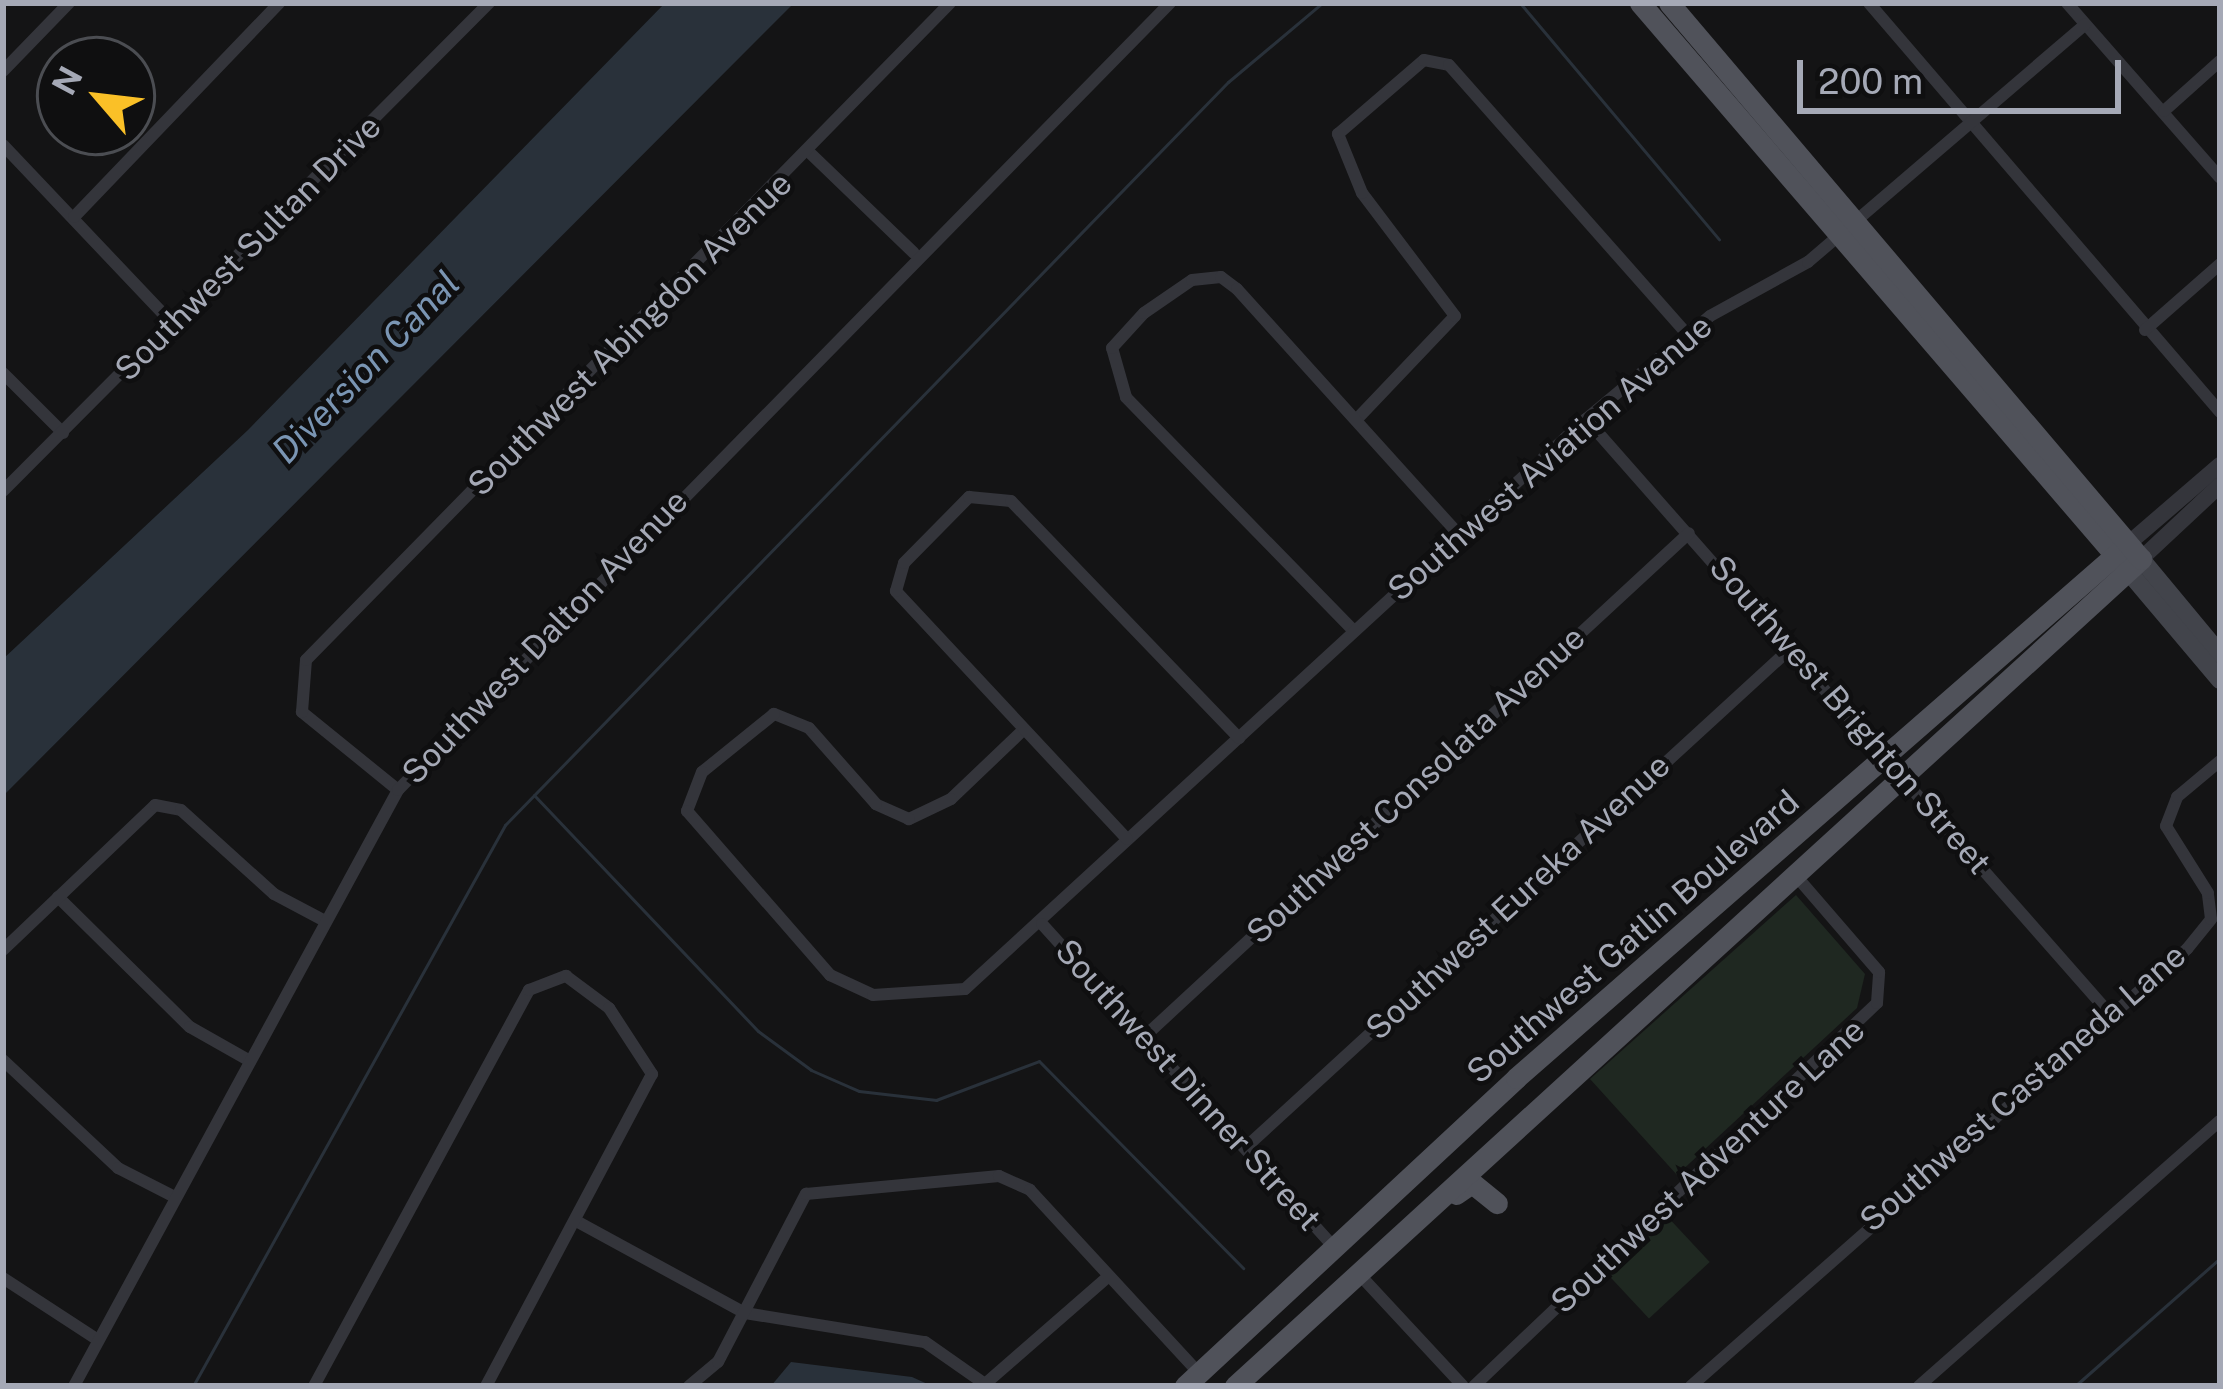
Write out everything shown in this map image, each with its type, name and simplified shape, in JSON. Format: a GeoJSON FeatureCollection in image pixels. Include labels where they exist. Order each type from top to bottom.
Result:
{"type":"FeatureCollection","features":[{"type":"Feature","properties":{"kind":"main road"},"geometry":{"type":"LineString","coordinates":[[1640,3],[1847,230],[2128,558],[2220,654]]}},
{"type":"Feature","properties":{"kind":"main road"},"geometry":{"type":"LineString","coordinates":[[1669,3],[1847,230]]}},
{"type":"Feature","properties":{"kind":"main road"},"geometry":{"type":"LineString","coordinates":[[2128,558],[2220,680]]}},
{"type":"Feature","properties":{"kind":"main road","name":"Southwest Gatlin Boulevard"},"geometry":{"type":"LineString","coordinates":[[1192,1379],[1425,1163],[2128,558]]}},
{"type":"Feature","properties":{"kind":"main road","name":"Southwest Gatlin Boulevard"},"geometry":{"type":"LineString","coordinates":[[1235,1386],[1909,777],[2128,558]]}},
{"type":"Feature","properties":{"kind":"main road"},"geometry":{"type":"LineString","coordinates":[[1384,1250],[1468,1183],[1497,1203],[1481,1162]]}},
{"type":"Feature","properties":{"kind":"main road"},"geometry":{"type":"LineString","coordinates":[[1358,1273],[1356,1238],[1425,1163]]}},
{"type":"Feature","properties":{"kind":"main road"},"geometry":{"type":"LineString","coordinates":[[1257,1365],[1276,1331],[1335,1276],[1334,1247]]}},
{"type":"Feature","properties":{"kind":"street"},"geometry":{"type":"LineString","coordinates":[[3,71],[68,3]]}},
{"type":"Feature","properties":{"kind":"street"},"geometry":{"type":"LineString","coordinates":[[74,218],[279,3]]}},
{"type":"Feature","properties":{"kind":"street","name":"Southwest Sultan Drive"},"geometry":{"type":"LineString","coordinates":[[3,491],[175,326],[489,3]]}},
{"type":"Feature","properties":{"kind":"street","name":"Southwest Abingdon Avenue"},"geometry":{"type":"LineString","coordinates":[[398,790],[302,712],[306,660],[810,153],[950,3]]}},
{"type":"Feature","properties":{"kind":"street","name":"Southwest Dalton Avenue"},"geometry":{"type":"LineString","coordinates":[[74,1386],[398,790],[914,253],[1170,3]]}},
{"type":"Feature","properties":{"kind":"street"},"geometry":{"type":"LineString","coordinates":[[1869,3],[2220,422]]}},
{"type":"Feature","properties":{"kind":"street"},"geometry":{"type":"LineString","coordinates":[[2067,3],[2220,178]]}},
{"type":"Feature","properties":{"kind":"street","name":"Southwest Aviation Avenue"},"geometry":{"type":"LineString","coordinates":[[1019,734],[936,811],[909,819],[876,804],[809,728],[774,714],[702,772],[686,802],[691,824],[764,909],[830,975],[873,995],[965,988],[1042,924],[1127,839],[1586,419],[1687,334],[1847,230],[2085,25]]}},
{"type":"Feature","properties":{"kind":"street"},"geometry":{"type":"LineString","coordinates":[[1357,419],[1455,316],[1362,193],[1338,134],[1424,60],[1449,65],[1687,334]]}},
{"type":"Feature","properties":{"kind":"street"},"geometry":{"type":"LineString","coordinates":[[2164,111],[2220,61]]}},
{"type":"Feature","properties":{"kind":"street"},"geometry":{"type":"LineString","coordinates":[[3,145],[175,326]]}},
{"type":"Feature","properties":{"kind":"street"},"geometry":{"type":"LineString","coordinates":[[810,153],[914,253]]}},
{"type":"Feature","properties":{"kind":"street"},"geometry":{"type":"LineString","coordinates":[[2145,330],[2220,264]]}},
{"type":"Feature","properties":{"kind":"street"},"geometry":{"type":"LineString","coordinates":[[1353,630],[1126,397],[1112,348],[1192,280],[1221,277],[1357,419],[1458,534]]}},
{"type":"Feature","properties":{"kind":"street"},"geometry":{"type":"LineString","coordinates":[[3,373],[63,433]]}},
{"type":"Feature","properties":{"kind":"street"},"geometry":{"type":"LineString","coordinates":[[2203,397],[2220,412]]}},
{"type":"Feature","properties":{"kind":"street","name":"Southwest Brighton Street"},"geometry":{"type":"LineString","coordinates":[[1586,419],[1893,757],[2110,1014]]}},
{"type":"Feature","properties":{"kind":"street"},"geometry":{"type":"LineString","coordinates":[[2128,558],[2220,465]]}},
{"type":"Feature","properties":{"kind":"street"},"geometry":{"type":"LineString","coordinates":[[2128,558],[2220,485]]}},
{"type":"Feature","properties":{"kind":"street"},"geometry":{"type":"LineString","coordinates":[[1127,839],[1019,734],[896,591],[904,563],[969,497],[989,493],[1011,501],[1239,738]]}},
{"type":"Feature","properties":{"kind":"street","name":"Southwest Consolata Avenue"},"geometry":{"type":"LineString","coordinates":[[1144,1037],[1689,532]]}},
{"type":"Feature","properties":{"kind":"street","name":"Southwest Eureka Avenue"},"geometry":{"type":"LineString","coordinates":[[1245,1148],[1792,646]]}},
{"type":"Feature","properties":{"kind":"street","name":"Southwest Castaneda Lane"},"geometry":{"type":"LineString","coordinates":[[1691,1386],[2211,919],[2208,893],[2166,826],[2176,797],[2220,761]]}},
{"type":"Feature","properties":{"kind":"street"},"geometry":{"type":"LineString","coordinates":[[3,950],[155,805],[181,810],[274,894],[325,921]]}},
{"type":"Feature","properties":{"kind":"street","name":"Southwest Adventure Lane"},"geometry":{"type":"LineString","coordinates":[[1474,1386],[1877,1003],[1879,972],[1796,876]]}},
{"type":"Feature","properties":{"kind":"street"},"geometry":{"type":"LineString","coordinates":[[58,897],[190,1028],[250,1060]]}},
{"type":"Feature","properties":{"kind":"street","name":"Southwest Dinner Street"},"geometry":{"type":"LineString","coordinates":[[1042,924],[1334,1247]]}},
{"type":"Feature","properties":{"kind":"street"},"geometry":{"type":"LineString","coordinates":[[314,1386],[529,990],[553,975],[582,983],[644,1049],[652,1074],[578,1222],[486,1386]]}},
{"type":"Feature","properties":{"kind":"street"},"geometry":{"type":"LineString","coordinates":[[3,1060],[118,1168],[175,1197]]}},
{"type":"Feature","properties":{"kind":"street"},"geometry":{"type":"LineString","coordinates":[[1919,1386],[2220,1121]]}},
{"type":"Feature","properties":{"kind":"street"},"geometry":{"type":"LineString","coordinates":[[689,1386],[718,1362],[806,1195],[999,1176],[1030,1190],[1109,1276],[1192,1379]]}},
{"type":"Feature","properties":{"kind":"street"},"geometry":{"type":"LineString","coordinates":[[578,1222],[745,1313],[925,1342],[986,1384],[1109,1276]]}},
{"type":"Feature","properties":{"kind":"street"},"geometry":{"type":"LineString","coordinates":[[1358,1273],[1463,1386]]}},
{"type":"Feature","properties":{"kind":"street"},"geometry":{"type":"LineString","coordinates":[[3,1278],[98,1340]]}},
{"type":"Feature","properties":{"kind":"shaded area"},"geometry":{"type":"Polygon","coordinates":[[[1796,895],[1865,974],[1857,1008],[1677,1175],[1590,1079],[1796,895]]]}},
{"type":"Feature","properties":{"kind":"shaded area"},"geometry":{"type":"Polygon","coordinates":[[[1664,1213],[1710,1262],[1649,1319],[1603,1270],[1664,1213]]]}},
{"type":"Feature","properties":{"kind":"water","name":"Diversion Canal"},"geometry":{"type":"Polygon","coordinates":[[[665,3],[794,3],[3,796],[3,659],[248,430],[665,3]]]}},
{"type":"Feature","properties":{"kind":"water"},"geometry":{"type":"Polygon","coordinates":[[[791,1362],[912,1377],[932,1386],[771,1386],[791,1362]]]}},
{"type":"Feature","properties":{"kind":"waterway"},"geometry":{"type":"LineString","coordinates":[[193,1386],[505,825],[1228,82],[1322,3]]}},
{"type":"Feature","properties":{"kind":"waterway"},"geometry":{"type":"LineString","coordinates":[[1520,3],[1719,239]]}},
{"type":"Feature","properties":{"kind":"waterway"},"geometry":{"type":"LineString","coordinates":[[534,795],[758,1031],[811,1070],[859,1091],[936,1100],[1039,1061],[1243,1268]]}},
{"type":"Feature","properties":{"kind":"waterway"},"geometry":{"type":"LineString","coordinates":[[2075,1386],[2220,1258]]}}]}
